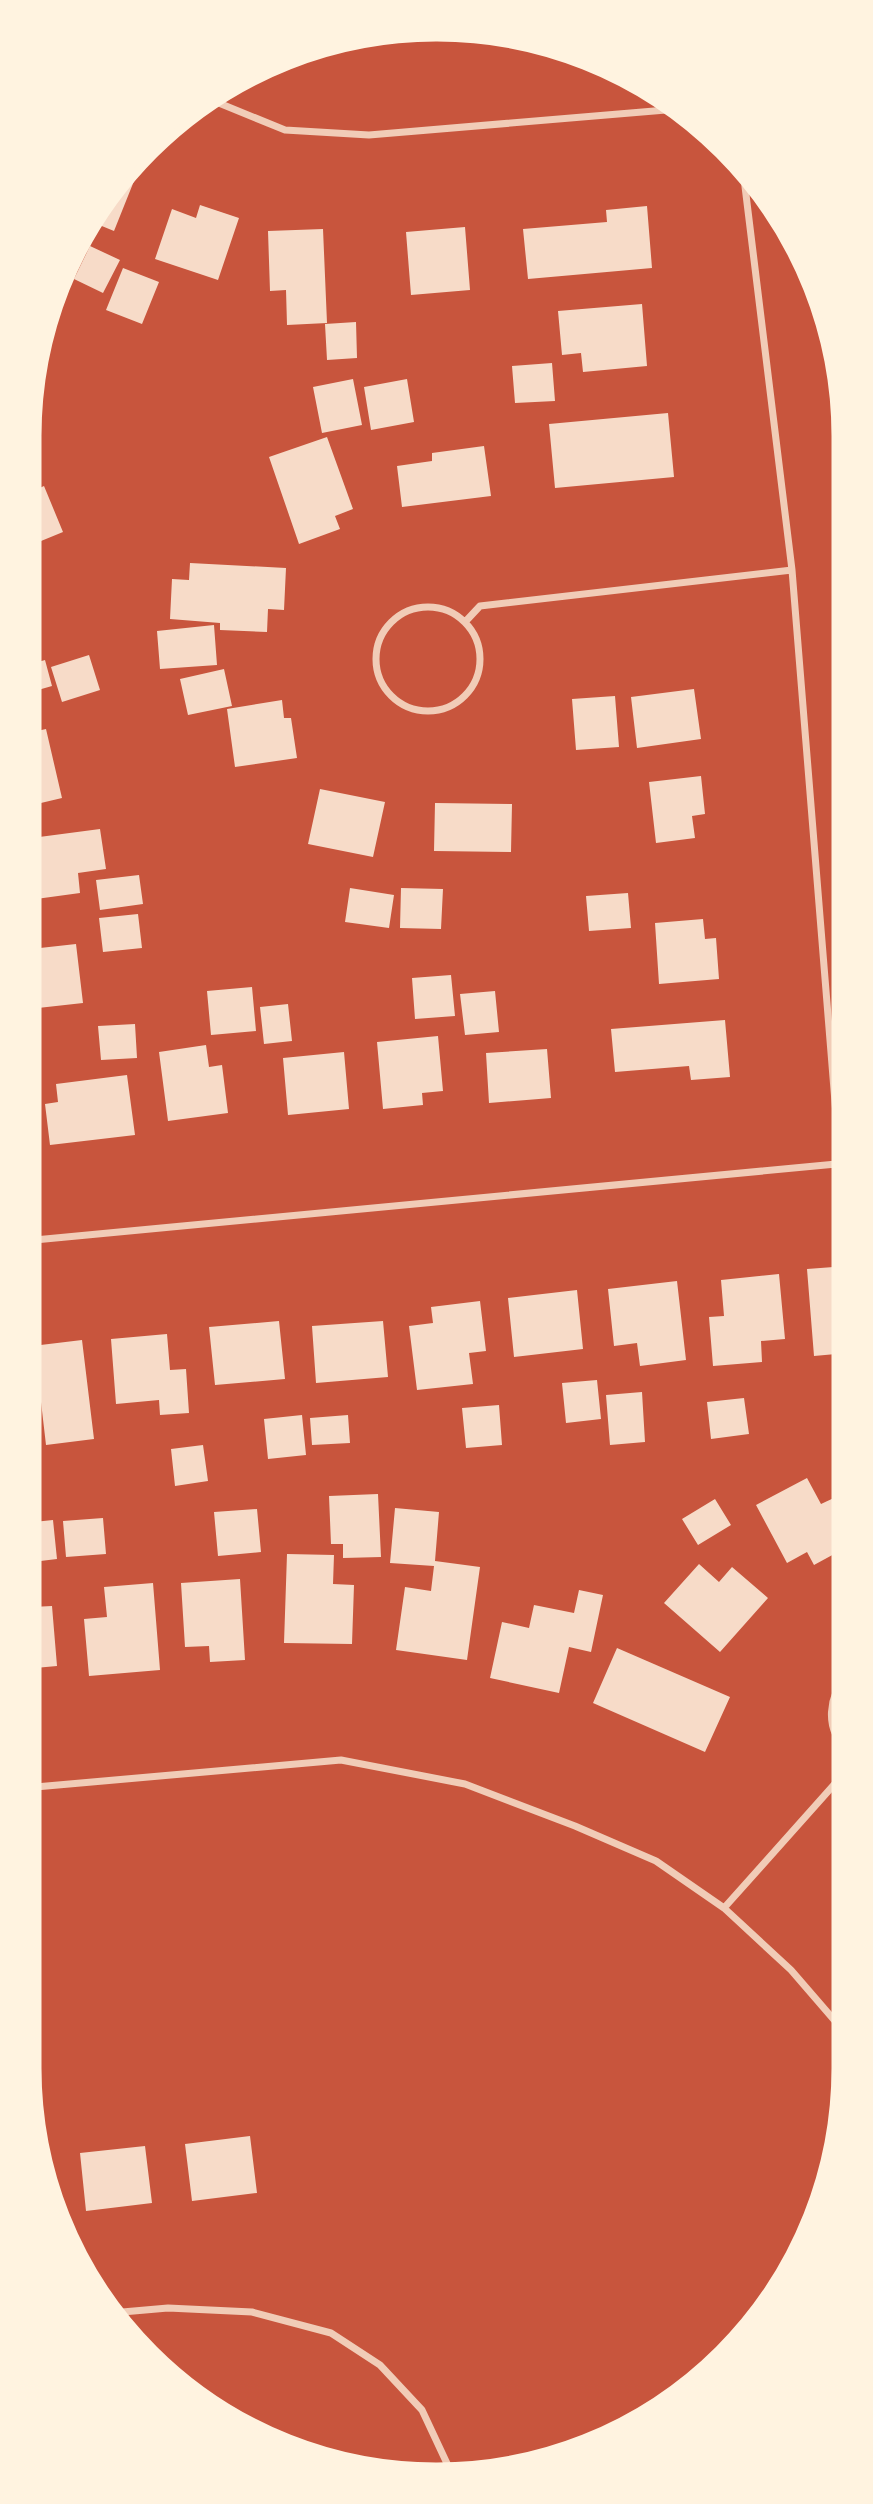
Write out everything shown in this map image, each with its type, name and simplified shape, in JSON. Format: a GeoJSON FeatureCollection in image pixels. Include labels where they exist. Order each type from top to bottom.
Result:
{"type":"FeatureCollection","features":[{"type":"Feature","properties":{"kind":"street"},"geometry":{"type":"LineString","coordinates":[[217,102],[285,130],[369,135],[667,110]]}},
{"type":"Feature","properties":{"kind":"street"},"geometry":{"type":"LineString","coordinates":[[746,183],[792,570],[836,1082]]}},
{"type":"Feature","properties":{"kind":"street"},"geometry":{"type":"LineString","coordinates":[[465,622],[480,607],[493,604],[792,570]]}},
{"type":"Feature","properties":{"kind":"street"},"geometry":{"type":"LineString","coordinates":[[426,607],[450,611],[465,622],[473,632],[479,649],[480,663],[476,680],[462,698],[447,708],[422,711],[405,706],[392,697],[381,682],[377,670],[377,652],[388,626],[408,612],[426,607]]}},
{"type":"Feature","properties":{"kind":"street"},"geometry":{"type":"LineString","coordinates":[[37,1240],[836,1164]]}},
{"type":"Feature","properties":{"kind":"street"},"geometry":{"type":"LineString","coordinates":[[836,1689],[831,1718],[836,1736]]}},
{"type":"Feature","properties":{"kind":"street"},"geometry":{"type":"LineString","coordinates":[[37,1787],[341,1760],[465,1784],[575,1826],[656,1861],[723,1908],[791,1970],[836,2022]]}},
{"type":"Feature","properties":{"kind":"street"},"geometry":{"type":"LineString","coordinates":[[723,1908],[836,1782]]}},
{"type":"Feature","properties":{"kind":"street"},"geometry":{"type":"LineString","coordinates":[[120,2312],[168,2308],[252,2312],[331,2333],[380,2365],[422,2410],[448,2467]]}},
{"type":"Feature","properties":{"kind":"building"},"geometry":{"type":"Polygon","coordinates":[[[136,176],[114,231],[98,224],[119,193],[136,176]]]}},
{"type":"Feature","properties":{"kind":"building"},"geometry":{"type":"Polygon","coordinates":[[[200,205],[239,218],[218,280],[155,259],[172,209],[196,218],[200,205]]]}},
{"type":"Feature","properties":{"kind":"building"},"geometry":{"type":"Polygon","coordinates":[[[647,206],[652,268],[528,279],[523,229],[607,222],[606,210],[647,206]]]}},
{"type":"Feature","properties":{"kind":"building"},"geometry":{"type":"Polygon","coordinates":[[[465,227],[470,290],[411,295],[406,232],[465,227]]]}},
{"type":"Feature","properties":{"kind":"building"},"geometry":{"type":"Polygon","coordinates":[[[323,229],[327,323],[287,325],[286,290],[270,291],[268,231],[323,229]]]}},
{"type":"Feature","properties":{"kind":"building"},"geometry":{"type":"Polygon","coordinates":[[[90,246],[120,260],[103,293],[74,279],[90,246]]]}},
{"type":"Feature","properties":{"kind":"building"},"geometry":{"type":"Polygon","coordinates":[[[123,268],[159,282],[142,324],[106,310],[123,268]]]}},
{"type":"Feature","properties":{"kind":"building"},"geometry":{"type":"Polygon","coordinates":[[[642,304],[647,366],[583,372],[581,353],[562,355],[558,311],[642,304]]]}},
{"type":"Feature","properties":{"kind":"building"},"geometry":{"type":"Polygon","coordinates":[[[356,322],[357,358],[327,360],[325,324],[356,322]]]}},
{"type":"Feature","properties":{"kind":"building"},"geometry":{"type":"Polygon","coordinates":[[[552,363],[555,401],[515,403],[512,366],[552,363]]]}},
{"type":"Feature","properties":{"kind":"building"},"geometry":{"type":"Polygon","coordinates":[[[353,379],[362,425],[322,433],[313,387],[353,379]]]}},
{"type":"Feature","properties":{"kind":"building"},"geometry":{"type":"Polygon","coordinates":[[[407,379],[414,422],[371,430],[364,387],[407,379]]]}},
{"type":"Feature","properties":{"kind":"building"},"geometry":{"type":"Polygon","coordinates":[[[668,413],[674,477],[555,488],[549,424],[668,413]]]}},
{"type":"Feature","properties":{"kind":"building"},"geometry":{"type":"Polygon","coordinates":[[[327,437],[353,509],[335,516],[340,529],[299,544],[269,457],[327,437]]]}},
{"type":"Feature","properties":{"kind":"building"},"geometry":{"type":"Polygon","coordinates":[[[484,446],[491,496],[402,507],[397,466],[432,461],[432,453],[484,446]]]}},
{"type":"Feature","properties":{"kind":"building"},"geometry":{"type":"Polygon","coordinates":[[[44,486],[63,532],[37,543],[37,489],[44,486]]]}},
{"type":"Feature","properties":{"kind":"building"},"geometry":{"type":"Polygon","coordinates":[[[190,563],[286,568],[284,610],[268,609],[267,632],[220,630],[220,623],[170,619],[172,579],[189,580],[190,563]]]}},
{"type":"Feature","properties":{"kind":"building"},"geometry":{"type":"Polygon","coordinates":[[[214,625],[217,665],[160,669],[157,631],[214,625]]]}},
{"type":"Feature","properties":{"kind":"building"},"geometry":{"type":"Polygon","coordinates":[[[89,655],[100,690],[62,702],[51,667],[89,655]]]}},
{"type":"Feature","properties":{"kind":"building"},"geometry":{"type":"Polygon","coordinates":[[[45,660],[52,686],[37,690],[37,662],[45,660]]]}},
{"type":"Feature","properties":{"kind":"building"},"geometry":{"type":"Polygon","coordinates":[[[224,669],[232,706],[188,715],[180,679],[224,669]]]}},
{"type":"Feature","properties":{"kind":"building"},"geometry":{"type":"Polygon","coordinates":[[[694,689],[701,739],[637,748],[631,697],[694,689]]]}},
{"type":"Feature","properties":{"kind":"building"},"geometry":{"type":"Polygon","coordinates":[[[615,696],[619,747],[576,750],[572,699],[615,696]]]}},
{"type":"Feature","properties":{"kind":"building"},"geometry":{"type":"Polygon","coordinates":[[[282,700],[284,718],[291,718],[297,758],[235,767],[227,709],[282,700]]]}},
{"type":"Feature","properties":{"kind":"building"},"geometry":{"type":"Polygon","coordinates":[[[46,729],[62,798],[37,804],[37,731],[46,729]]]}},
{"type":"Feature","properties":{"kind":"building"},"geometry":{"type":"Polygon","coordinates":[[[701,776],[705,814],[692,816],[695,838],[656,843],[649,782],[701,776]]]}},
{"type":"Feature","properties":{"kind":"building"},"geometry":{"type":"Polygon","coordinates":[[[320,789],[385,802],[373,857],[308,844],[320,789]]]}},
{"type":"Feature","properties":{"kind":"building"},"geometry":{"type":"Polygon","coordinates":[[[435,803],[512,804],[511,852],[434,851],[435,803]]]}},
{"type":"Feature","properties":{"kind":"building"},"geometry":{"type":"Polygon","coordinates":[[[100,829],[106,869],[78,873],[80,893],[37,899],[37,837],[100,829]]]}},
{"type":"Feature","properties":{"kind":"building"},"geometry":{"type":"Polygon","coordinates":[[[139,875],[143,904],[100,910],[96,880],[139,875]]]}},
{"type":"Feature","properties":{"kind":"building"},"geometry":{"type":"Polygon","coordinates":[[[350,888],[394,895],[389,928],[345,922],[350,888]]]}},
{"type":"Feature","properties":{"kind":"building"},"geometry":{"type":"Polygon","coordinates":[[[401,888],[443,889],[441,929],[400,928],[401,888]]]}},
{"type":"Feature","properties":{"kind":"building"},"geometry":{"type":"Polygon","coordinates":[[[628,893],[631,928],[589,931],[586,896],[628,893]]]}},
{"type":"Feature","properties":{"kind":"building"},"geometry":{"type":"Polygon","coordinates":[[[138,914],[142,948],[103,952],[99,918],[138,914]]]}},
{"type":"Feature","properties":{"kind":"building"},"geometry":{"type":"Polygon","coordinates":[[[703,919],[705,939],[716,938],[719,979],[659,984],[655,923],[703,919]]]}},
{"type":"Feature","properties":{"kind":"building"},"geometry":{"type":"Polygon","coordinates":[[[76,944],[83,1003],[38,1008],[37,948],[76,944]]]}},
{"type":"Feature","properties":{"kind":"building"},"geometry":{"type":"Polygon","coordinates":[[[451,975],[455,1016],[415,1019],[412,978],[451,975]]]}},
{"type":"Feature","properties":{"kind":"building"},"geometry":{"type":"Polygon","coordinates":[[[252,987],[256,1031],[211,1035],[207,991],[252,987]]]}},
{"type":"Feature","properties":{"kind":"building"},"geometry":{"type":"Polygon","coordinates":[[[495,991],[499,1032],[465,1035],[460,994],[495,991]]]}},
{"type":"Feature","properties":{"kind":"building"},"geometry":{"type":"Polygon","coordinates":[[[288,1004],[292,1041],[264,1044],[260,1007],[288,1004]]]}},
{"type":"Feature","properties":{"kind":"building"},"geometry":{"type":"Polygon","coordinates":[[[725,1020],[730,1077],[691,1080],[689,1066],[615,1072],[611,1029],[725,1020]]]}},
{"type":"Feature","properties":{"kind":"building"},"geometry":{"type":"Polygon","coordinates":[[[135,1024],[137,1058],[101,1060],[98,1026],[135,1024]]]}},
{"type":"Feature","properties":{"kind":"building"},"geometry":{"type":"Polygon","coordinates":[[[438,1036],[443,1091],[422,1093],[423,1105],[383,1109],[377,1042],[438,1036]]]}},
{"type":"Feature","properties":{"kind":"building"},"geometry":{"type":"Polygon","coordinates":[[[206,1045],[209,1067],[222,1065],[228,1113],[168,1121],[159,1052],[206,1045]]]}},
{"type":"Feature","properties":{"kind":"building"},"geometry":{"type":"Polygon","coordinates":[[[547,1049],[551,1098],[489,1103],[486,1053],[547,1049]]]}},
{"type":"Feature","properties":{"kind":"building"},"geometry":{"type":"Polygon","coordinates":[[[344,1052],[349,1109],[288,1115],[283,1058],[344,1052]]]}},
{"type":"Feature","properties":{"kind":"building"},"geometry":{"type":"Polygon","coordinates":[[[127,1075],[135,1135],[50,1145],[45,1104],[58,1102],[56,1084],[127,1075]]]}},
{"type":"Feature","properties":{"kind":"building"},"geometry":{"type":"Polygon","coordinates":[[[836,1267],[836,1354],[814,1356],[807,1269],[836,1267]]]}},
{"type":"Feature","properties":{"kind":"building"},"geometry":{"type":"Polygon","coordinates":[[[779,1274],[785,1339],[761,1341],[762,1362],[713,1366],[709,1317],[724,1316],[721,1280],[779,1274]]]}},
{"type":"Feature","properties":{"kind":"building"},"geometry":{"type":"Polygon","coordinates":[[[677,1281],[686,1360],[640,1366],[637,1343],[614,1346],[608,1289],[677,1281]]]}},
{"type":"Feature","properties":{"kind":"building"},"geometry":{"type":"Polygon","coordinates":[[[577,1290],[583,1349],[514,1357],[508,1298],[577,1290]]]}},
{"type":"Feature","properties":{"kind":"building"},"geometry":{"type":"Polygon","coordinates":[[[480,1301],[486,1351],[469,1353],[473,1384],[417,1390],[409,1326],[433,1323],[431,1307],[480,1301]]]}},
{"type":"Feature","properties":{"kind":"building"},"geometry":{"type":"Polygon","coordinates":[[[279,1321],[285,1379],[215,1385],[209,1327],[279,1321]]]}},
{"type":"Feature","properties":{"kind":"building"},"geometry":{"type":"Polygon","coordinates":[[[383,1321],[388,1377],[316,1383],[312,1326],[383,1321]]]}},
{"type":"Feature","properties":{"kind":"building"},"geometry":{"type":"Polygon","coordinates":[[[167,1334],[170,1370],[186,1369],[189,1413],[160,1415],[159,1400],[116,1404],[111,1339],[167,1334]]]}},
{"type":"Feature","properties":{"kind":"building"},"geometry":{"type":"Polygon","coordinates":[[[82,1340],[94,1439],[46,1445],[41,1402],[37,1402],[37,1345],[82,1340]]]}},
{"type":"Feature","properties":{"kind":"building"},"geometry":{"type":"Polygon","coordinates":[[[597,1380],[601,1419],[566,1423],[562,1383],[597,1380]]]}},
{"type":"Feature","properties":{"kind":"building"},"geometry":{"type":"Polygon","coordinates":[[[642,1392],[645,1442],[610,1445],[606,1395],[642,1392]]]}},
{"type":"Feature","properties":{"kind":"building"},"geometry":{"type":"Polygon","coordinates":[[[744,1398],[749,1434],[711,1439],[707,1402],[744,1398]]]}},
{"type":"Feature","properties":{"kind":"building"},"geometry":{"type":"Polygon","coordinates":[[[499,1405],[502,1445],[466,1448],[462,1408],[499,1405]]]}},
{"type":"Feature","properties":{"kind":"building"},"geometry":{"type":"Polygon","coordinates":[[[302,1415],[306,1455],[268,1459],[264,1419],[302,1415]]]}},
{"type":"Feature","properties":{"kind":"building"},"geometry":{"type":"Polygon","coordinates":[[[348,1415],[350,1443],[312,1445],[310,1418],[348,1415]]]}},
{"type":"Feature","properties":{"kind":"building"},"geometry":{"type":"Polygon","coordinates":[[[203,1445],[208,1481],[175,1486],[171,1449],[203,1445]]]}},
{"type":"Feature","properties":{"kind":"building"},"geometry":{"type":"Polygon","coordinates":[[[807,1478],[821,1504],[836,1497],[836,1553],[814,1565],[807,1552],[787,1563],[756,1505],[807,1478]]]}},
{"type":"Feature","properties":{"kind":"building"},"geometry":{"type":"Polygon","coordinates":[[[378,1494],[381,1557],[343,1558],[343,1544],[331,1544],[329,1496],[378,1494]]]}},
{"type":"Feature","properties":{"kind":"building"},"geometry":{"type":"Polygon","coordinates":[[[715,1499],[731,1525],[698,1545],[682,1519],[715,1499]]]}},
{"type":"Feature","properties":{"kind":"building"},"geometry":{"type":"Polygon","coordinates":[[[395,1508],[439,1512],[435,1561],[480,1567],[467,1660],[396,1650],[405,1587],[431,1591],[434,1566],[390,1563],[395,1508]]]}},
{"type":"Feature","properties":{"kind":"building"},"geometry":{"type":"Polygon","coordinates":[[[257,1509],[261,1552],[218,1556],[214,1512],[257,1509]]]}},
{"type":"Feature","properties":{"kind":"building"},"geometry":{"type":"Polygon","coordinates":[[[103,1518],[106,1554],[66,1557],[63,1521],[103,1518]]]}},
{"type":"Feature","properties":{"kind":"building"},"geometry":{"type":"Polygon","coordinates":[[[53,1520],[57,1559],[37,1561],[37,1522],[53,1520]]]}},
{"type":"Feature","properties":{"kind":"building"},"geometry":{"type":"Polygon","coordinates":[[[287,1554],[334,1555],[333,1584],[354,1585],[352,1644],[284,1643],[287,1554]]]}},
{"type":"Feature","properties":{"kind":"building"},"geometry":{"type":"Polygon","coordinates":[[[699,1564],[719,1582],[732,1567],[768,1598],[720,1652],[664,1603],[699,1564]]]}},
{"type":"Feature","properties":{"kind":"building"},"geometry":{"type":"Polygon","coordinates":[[[240,1579],[245,1660],[210,1662],[209,1646],[185,1647],[181,1583],[240,1579]]]}},
{"type":"Feature","properties":{"kind":"building"},"geometry":{"type":"Polygon","coordinates":[[[153,1583],[160,1670],[89,1676],[84,1619],[107,1617],[104,1587],[153,1583]]]}},
{"type":"Feature","properties":{"kind":"building"},"geometry":{"type":"Polygon","coordinates":[[[579,1590],[603,1595],[591,1652],[569,1647],[559,1693],[490,1678],[502,1622],[529,1628],[534,1605],[574,1613],[579,1590]]]}},
{"type":"Feature","properties":{"kind":"building"},"geometry":{"type":"Polygon","coordinates":[[[52,1606],[57,1666],[37,1668],[37,1607],[52,1606]]]}},
{"type":"Feature","properties":{"kind":"building"},"geometry":{"type":"Polygon","coordinates":[[[617,1648],[730,1697],[705,1752],[593,1703],[617,1648]]]}},
{"type":"Feature","properties":{"kind":"building"},"geometry":{"type":"Polygon","coordinates":[[[250,2136],[257,2193],[192,2201],[185,2144],[250,2136]]]}},
{"type":"Feature","properties":{"kind":"building"},"geometry":{"type":"Polygon","coordinates":[[[145,2146],[152,2203],[86,2211],[80,2153],[145,2146]]]}},
{"type":"Feature","properties":{"kind":"building"},"geometry":{"type":"Polygon","coordinates":[[[244,2418],[289,2436],[288,2438],[284,2437],[244,2418]]]}}]}
